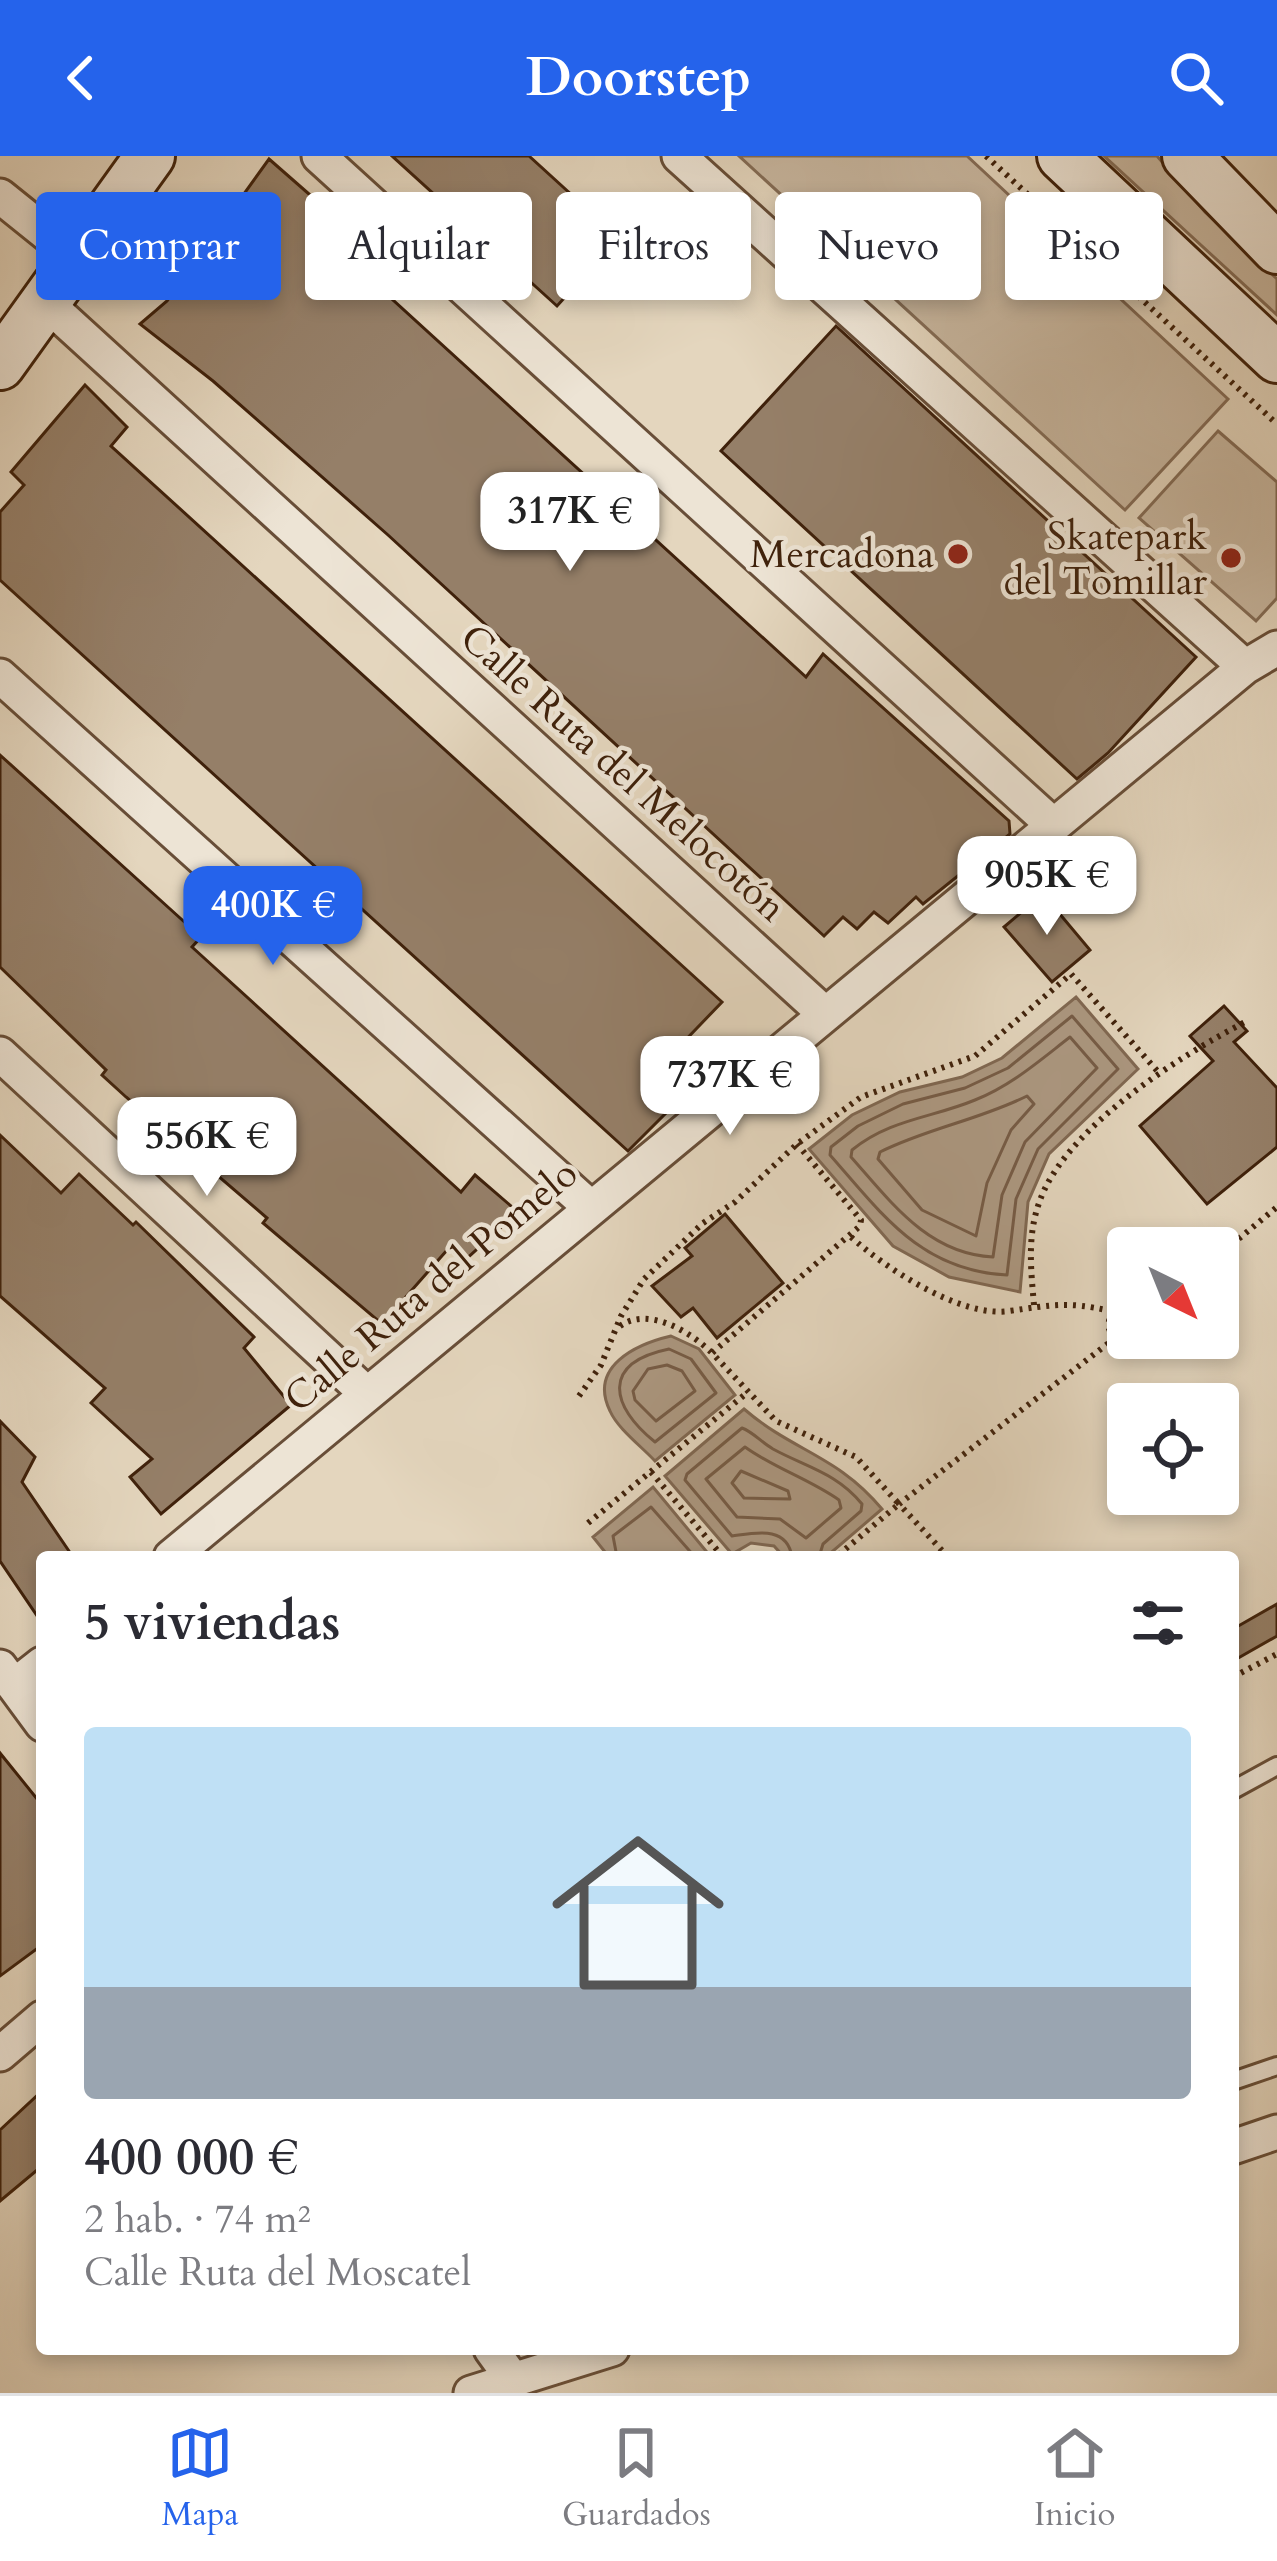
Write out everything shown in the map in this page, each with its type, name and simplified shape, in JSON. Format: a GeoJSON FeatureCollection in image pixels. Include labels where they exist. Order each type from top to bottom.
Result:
{"type":"FeatureCollection","features":[{"type":"Feature","properties":{"kind":"street"},"geometry":{"type":"LineString","coordinates":[[124,192],[150,156]]}},
{"type":"Feature","properties":{"kind":"street"},"geometry":{"type":"LineString","coordinates":[[319,156],[1053,825]]}},
{"type":"Feature","properties":{"kind":"street"},"geometry":{"type":"LineString","coordinates":[[679,156],[1245,667]]}},
{"type":"Feature","properties":{"kind":"street"},"geometry":{"type":"LineString","coordinates":[[1062,156],[1277,358]]}},
{"type":"Feature","properties":{"kind":"street"},"geometry":{"type":"LineString","coordinates":[[1187,156],[1277,249]]}},
{"type":"Feature","properties":{"kind":"street"},"geometry":{"type":"LineString","coordinates":[[0,196],[36,225]]}},
{"type":"Feature","properties":{"kind":"street"},"geometry":{"type":"LineString","coordinates":[[0,365],[45,302]]}},
{"type":"Feature","properties":{"kind":"street","name":"Calle Ruta del Melocotón"},"geometry":{"type":"LineString","coordinates":[[45,302],[826,1015]]}},
{"type":"Feature","properties":{"kind":"street","name":"Calle Ruta del Pomelo"},"geometry":{"type":"LineString","coordinates":[[178,1551],[1245,667],[1277,648]]}},
{"type":"Feature","properties":{"kind":"street"},"geometry":{"type":"LineString","coordinates":[[0,676],[591,1208]]}},
{"type":"Feature","properties":{"kind":"street"},"geometry":{"type":"LineString","coordinates":[[0,1054],[368,1394]]}},
{"type":"Feature","properties":{"kind":"street"},"geometry":{"type":"LineString","coordinates":[[36,1666],[7,1677],[36,1716]]}},
{"type":"Feature","properties":{"kind":"street"},"geometry":{"type":"LineString","coordinates":[[0,2054],[36,2023]]}},
{"type":"Feature","properties":{"kind":"street"},"geometry":{"type":"LineString","coordinates":[[1239,2145],[1277,2132]]}},
{"type":"Feature","properties":{"kind":"street"},"geometry":{"type":"LineString","coordinates":[[495,2355],[514,2380]]}},
{"type":"Feature","properties":{"kind":"street"},"geometry":{"type":"LineString","coordinates":[[470,2393],[593,2355]]}},
{"type":"Feature","properties":{"kind":"lane"},"geometry":{"type":"LineString","coordinates":[[1239,1787],[1277,1766]]}},
{"type":"Feature","properties":{"kind":"lane"},"geometry":{"type":"LineString","coordinates":[[1239,2079],[1277,2066]]}},
{"type":"Feature","properties":{"kind":"path"},"geometry":{"type":"LineString","coordinates":[[986,156],[1277,424]]}},
{"type":"Feature","properties":{"kind":"path"},"geometry":{"type":"LineString","coordinates":[[579,1396],[601,1365],[632,1296],[658,1264],[703,1223],[735,1202],[796,1144],[861,1097],[975,1056],[1071,974],[1160,1074]]}},
{"type":"Feature","properties":{"kind":"path"},"geometry":{"type":"LineString","coordinates":[[1034,1305],[1030,1235],[1052,1170],[1160,1074],[1245,1022]]}},
{"type":"Feature","properties":{"kind":"path"},"geometry":{"type":"LineString","coordinates":[[712,1353],[851,1237],[860,1220],[796,1144]]}},
{"type":"Feature","properties":{"kind":"path"},"geometry":{"type":"LineString","coordinates":[[1239,1239],[1277,1207]]}},
{"type":"Feature","properties":{"kind":"path"},"geometry":{"type":"LineString","coordinates":[[851,1237],[917,1284],[977,1309],[1008,1312],[1034,1305],[1077,1304],[1107,1311]]}},
{"type":"Feature","properties":{"kind":"path"},"geometry":{"type":"LineString","coordinates":[[617,1328],[634,1318],[665,1323],[698,1339],[776,1421],[856,1457],[942,1551]]}},
{"type":"Feature","properties":{"kind":"path"},"geometry":{"type":"LineString","coordinates":[[843,1551],[1107,1344]]}},
{"type":"Feature","properties":{"kind":"path"},"geometry":{"type":"LineString","coordinates":[[587,1523],[748,1392]]}},
{"type":"Feature","properties":{"kind":"path"},"geometry":{"type":"LineString","coordinates":[[651,1472],[718,1551]]}},
{"type":"Feature","properties":{"kind":"path"},"geometry":{"type":"LineString","coordinates":[[1239,1674],[1277,1654]]}},
{"type":"Feature","properties":{"kind":"shaded area"},"geometry":{"type":"Polygon","coordinates":[[[739,156],[967,156],[1006,192],[1005,300],[1122,300],[1228,399],[1125,510],[896,300],[981,300],[981,192],[778,192],[739,156]]]}},
{"type":"Feature","properties":{"kind":"shaded area"},"geometry":{"type":"Polygon","coordinates":[[[1104,156],[1157,156],[1205,212],[1277,279],[1277,315],[1163,210],[1163,192],[1143,192],[1104,156]]]}},
{"type":"Feature","properties":{"kind":"shaded area","name":"Skatepark del Tomillar"},"geometry":{"type":"Polygon","coordinates":[[[1218,431],[1277,482],[1277,598],[1256,621],[1139,518],[1218,431]]]}},
{"type":"Feature","properties":{"kind":"water"},"geometry":{"type":"Polygon","coordinates":[[[1076,997],[1138,1069],[1049,1154],[1028,1202],[1020,1292],[949,1277],[893,1246],[809,1149],[852,1115],[900,1092],[962,1077],[1002,1058],[1076,997]]]}},
{"type":"Feature","properties":{"kind":"water"},"geometry":{"type":"Polygon","coordinates":[[[671,1336],[699,1349],[735,1395],[655,1461],[614,1418],[605,1381],[631,1351],[671,1336]]]}},
{"type":"Feature","properties":{"kind":"water"},"geometry":{"type":"Polygon","coordinates":[[[744,1409],[832,1465],[882,1509],[833,1551],[779,1551],[751,1543],[729,1551],[665,1476],[744,1409]]]}},
{"type":"Feature","properties":{"kind":"water"},"geometry":{"type":"Polygon","coordinates":[[[653,1487],[706,1551],[604,1551],[593,1537],[653,1487]]]}},
{"type":"Feature","properties":{"kind":"building"},"geometry":{"type":"Polygon","coordinates":[[[392,156],[529,156],[569,192],[556,192],[556,300],[562,300],[557,306],[532,283],[532,192],[432,192],[392,156]]]}},
{"type":"Feature","properties":{"kind":"building"},"geometry":{"type":"Polygon","coordinates":[[[269,159],[307,192],[305,300],[393,300],[806,677],[823,654],[1009,821],[1010,834],[923,904],[916,897],[888,923],[874,912],[857,929],[843,917],[824,936],[388,535],[213,381],[140,324],[168,300],[281,300],[281,192],[245,192],[269,159]]]}},
{"type":"Feature","properties":{"kind":"building","name":"Mercadona"},"geometry":{"type":"Polygon","coordinates":[[[836,326],[1196,657],[1108,753],[1077,779],[721,451],[836,326]]]}},
{"type":"Feature","properties":{"kind":"building"},"geometry":{"type":"Polygon","coordinates":[[[85,385],[127,427],[111,446],[722,1002],[650,1077],[677,1102],[628,1151],[0,580],[0,512],[24,485],[11,472],[85,385]]]}},
{"type":"Feature","properties":{"kind":"building"},"geometry":{"type":"Polygon","coordinates":[[[0,755],[201,937],[192,947],[461,1192],[475,1175],[518,1212],[465,1260],[448,1249],[382,1324],[263,1223],[267,1218],[102,1075],[106,1070],[0,967],[0,755]]]}},
{"type":"Feature","properties":{"kind":"building"},"geometry":{"type":"Polygon","coordinates":[[[1043,894],[1090,950],[1052,982],[1004,927],[1043,894]]]}},
{"type":"Feature","properties":{"kind":"building"},"geometry":{"type":"Polygon","coordinates":[[[1224,1006],[1247,1031],[1234,1042],[1277,1088],[1277,1147],[1207,1204],[1140,1126],[1213,1061],[1190,1036],[1224,1006]]]}},
{"type":"Feature","properties":{"kind":"building"},"geometry":{"type":"Polygon","coordinates":[[[0,1135],[61,1193],[79,1174],[133,1225],[136,1222],[254,1337],[244,1348],[291,1405],[161,1514],[130,1477],[152,1459],[91,1403],[105,1388],[0,1296],[0,1135]]]}},
{"type":"Feature","properties":{"kind":"building"},"geometry":{"type":"Polygon","coordinates":[[[725,1214],[783,1283],[717,1338],[693,1308],[681,1317],[652,1286],[692,1256],[685,1248],[725,1214]]]}},
{"type":"Feature","properties":{"kind":"building"},"geometry":{"type":"Polygon","coordinates":[[[0,1421],[35,1457],[22,1482],[69,1551],[36,1551],[36,1614],[0,1561],[0,1421]]]}},
{"type":"Feature","properties":{"kind":"building"},"geometry":{"type":"Polygon","coordinates":[[[1277,1604],[1277,1636],[1239,1658],[1239,1626],[1277,1604]]]}},
{"type":"Feature","properties":{"kind":"building"},"geometry":{"type":"Polygon","coordinates":[[[0,1753],[36,1798],[36,1949],[0,1976],[0,1753]]]}},
{"type":"Feature","properties":{"kind":"building"},"geometry":{"type":"Polygon","coordinates":[[[36,2097],[36,2171],[0,2201],[0,2130],[36,2097]]]}},
{"type":"Feature","properties":{"kind":"place","name":"Mercadona"},"geometry":{"type":"Point","coordinates":[958,554]}},
{"type":"Feature","properties":{"kind":"place","name":"Skatepark del Tomillar"},"geometry":{"type":"Point","coordinates":[1231,558]}}]}
